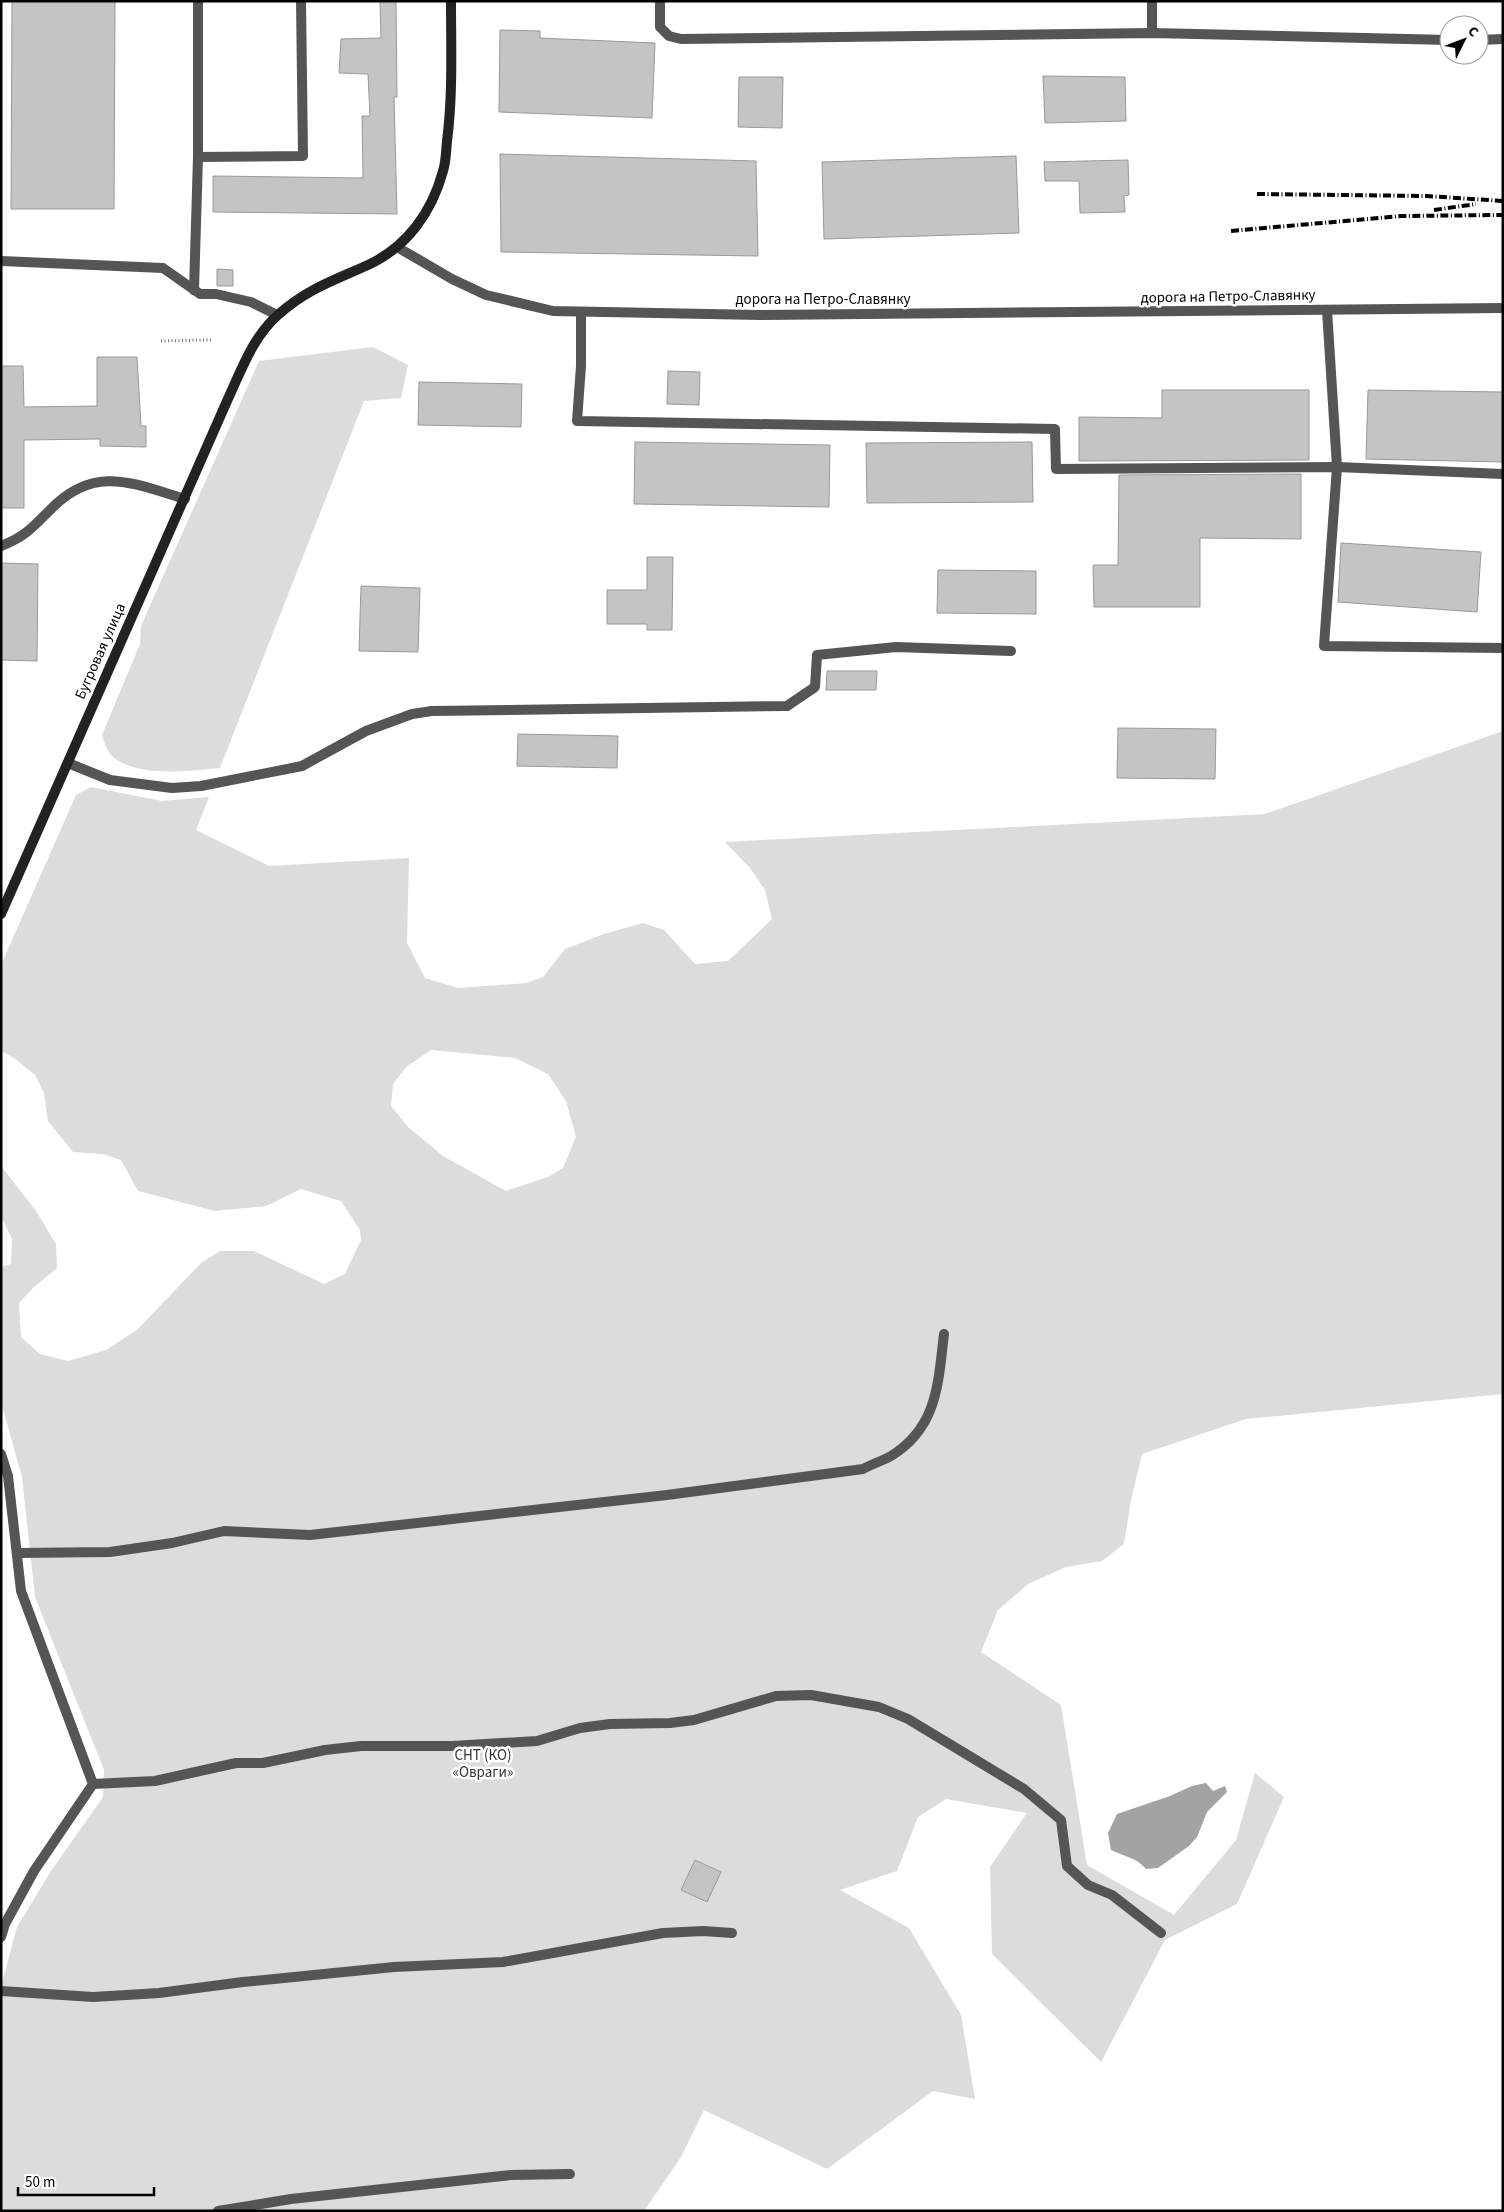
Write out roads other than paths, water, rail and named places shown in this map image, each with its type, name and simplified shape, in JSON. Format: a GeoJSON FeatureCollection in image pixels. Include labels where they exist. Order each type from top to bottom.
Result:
{"type":"FeatureCollection","features":[{"type":"Feature","properties":{"kind":"street"},"geometry":{"type":"LineString","coordinates":[[194,290],[198,157],[198,1]]}},
{"type":"Feature","properties":{"kind":"street"},"geometry":{"type":"LineString","coordinates":[[198,157],[303,156],[301,1]]}},
{"type":"Feature","properties":{"kind":"street"},"geometry":{"type":"LineString","coordinates":[[1,261],[163,268],[200,294],[216,294],[251,302],[277,315],[321,284],[369,265],[397,247],[417,227],[432,202],[444,170],[450,115],[452,1]]}},
{"type":"Feature","properties":{"kind":"street"},"geometry":{"type":"LineString","coordinates":[[660,1],[660,27],[669,36],[681,39],[1152,33],[1439,40]]}},
{"type":"Feature","properties":{"kind":"street"},"geometry":{"type":"LineString","coordinates":[[1152,1],[1152,33]]}},
{"type":"Feature","properties":{"kind":"street"},"geometry":{"type":"LineString","coordinates":[[1489,40],[1503,39]]}},
{"type":"Feature","properties":{"kind":"street","name":"дорога на Петро-Славянку"},"geometry":{"type":"LineString","coordinates":[[397,247],[452,279],[486,295],[554,311],[760,316],[1503,308]]}},
{"type":"Feature","properties":{"kind":"street"},"geometry":{"type":"LineString","coordinates":[[1327,310],[1337,467],[1324,646],[1503,648]]}},
{"type":"Feature","properties":{"kind":"street"},"geometry":{"type":"LineString","coordinates":[[581,312],[581,366],[577,422],[1055,429],[1056,469],[1337,467],[1503,474]]}},
{"type":"Feature","properties":{"kind":"street","name":"Бугровая улица"},"geometry":{"type":"LineString","coordinates":[[1,914],[227,401],[256,341],[277,315]]}},
{"type":"Feature","properties":{"kind":"street"},"geometry":{"type":"LineString","coordinates":[[1,546],[33,529],[50,509],[74,489],[101,481],[124,481],[185,499]]}},
{"type":"Feature","properties":{"kind":"street"},"geometry":{"type":"LineString","coordinates":[[68,763],[110,780],[172,788],[201,786],[302,766],[366,731],[412,714],[432,711],[787,706],[815,687],[817,655],[896,648],[1011,651]]}},
{"type":"Feature","properties":{"kind":"street"},"geometry":{"type":"LineString","coordinates":[[17,1553],[110,1552],[172,1543],[224,1531],[310,1535],[666,1495],[863,1469],[891,1456],[915,1437],[931,1412],[939,1378],[944,1334]]}},
{"type":"Feature","properties":{"kind":"street"},"geometry":{"type":"LineString","coordinates":[[1,1454],[8,1476],[21,1591],[93,1784]]}},
{"type":"Feature","properties":{"kind":"street"},"geometry":{"type":"LineString","coordinates":[[93,1784],[155,1781],[236,1763],[263,1763],[325,1750],[361,1746],[462,1746],[538,1741],[580,1728],[610,1724],[694,1720],[776,1696],[811,1696],[879,1707],[908,1719],[1024,1789],[1061,1820],[1067,1866],[1088,1885],[1112,1896],[1161,1933]]}},
{"type":"Feature","properties":{"kind":"street"},"geometry":{"type":"LineString","coordinates":[[1,1937],[5,1924],[34,1871],[93,1784]]}},
{"type":"Feature","properties":{"kind":"street"},"geometry":{"type":"LineString","coordinates":[[1,1991],[93,1997],[159,1993],[243,1982],[394,1967],[503,1962],[663,1933],[703,1931],[732,1933]]}},
{"type":"Feature","properties":{"kind":"street"},"geometry":{"type":"LineString","coordinates":[[218,2211],[291,2199],[511,2176],[570,2174]]}},
{"type":"Feature","properties":{"kind":"railway"},"geometry":{"type":"LineString","coordinates":[[1257,194],[1427,196],[1503,201]]}},
{"type":"Feature","properties":{"kind":"railway"},"geometry":{"type":"LineString","coordinates":[[1434,210],[1476,204]]}},
{"type":"Feature","properties":{"kind":"railway"},"geometry":{"type":"LineString","coordinates":[[1231,231],[1401,216],[1503,215]]}},
{"type":"Feature","properties":{"kind":"park label","name":"СНТ (КО) «Овраги»"},"geometry":{"type":"Point","coordinates":[483,1764]}}]}
